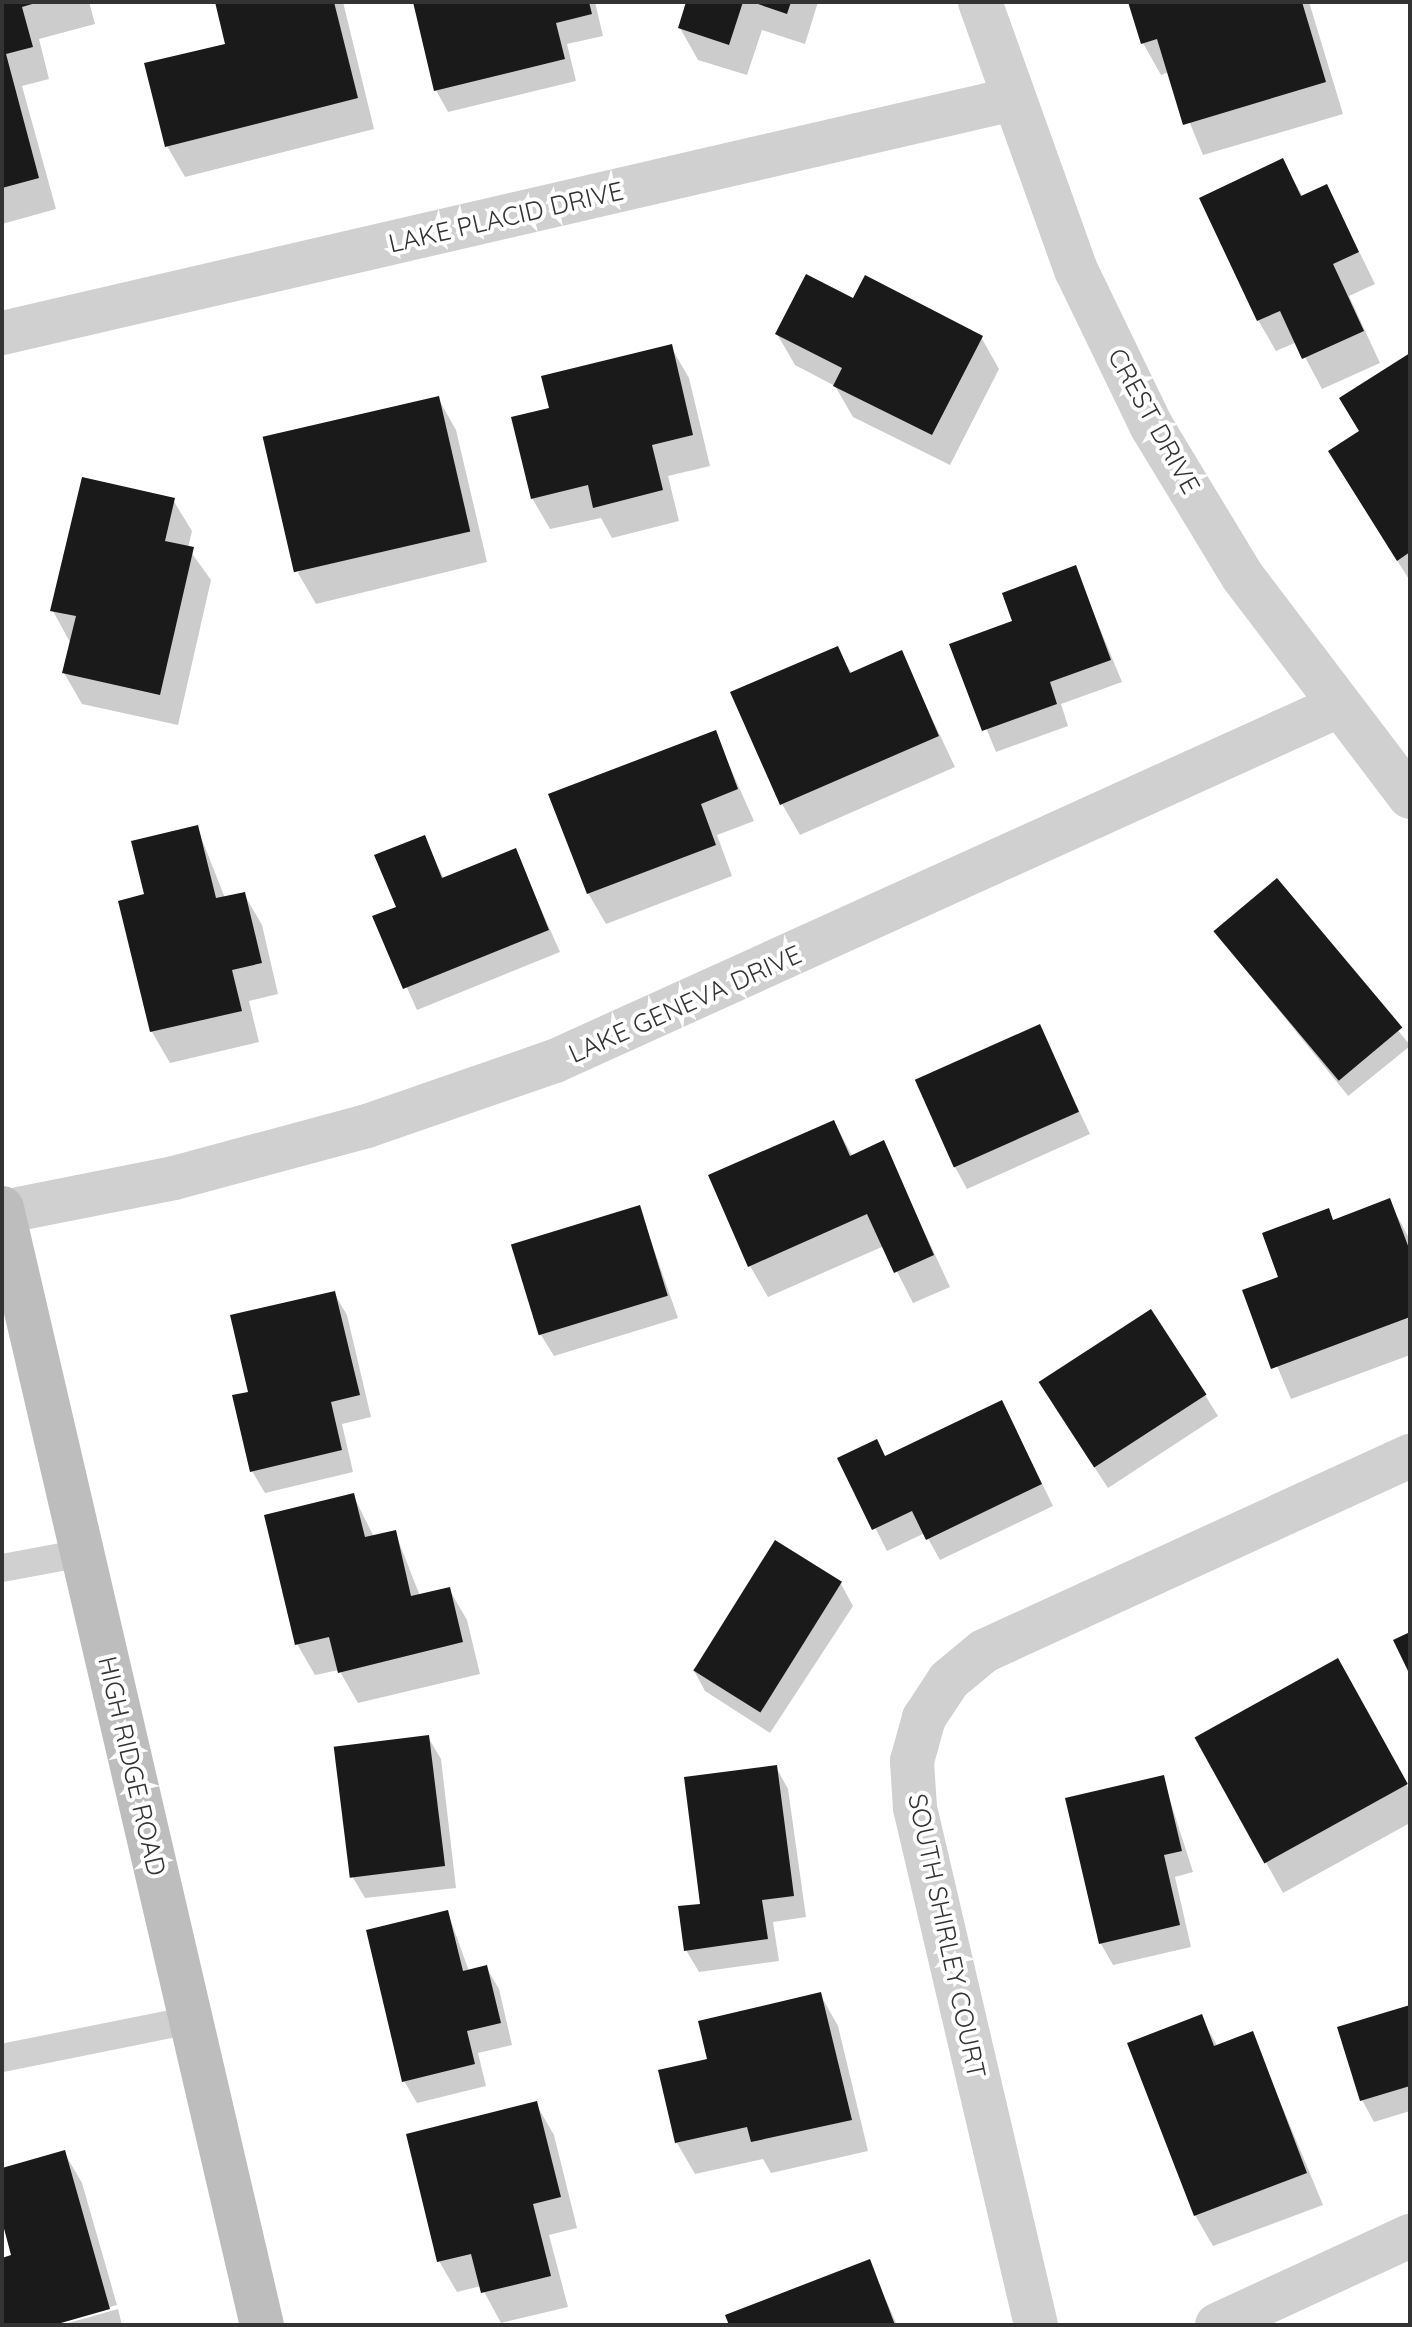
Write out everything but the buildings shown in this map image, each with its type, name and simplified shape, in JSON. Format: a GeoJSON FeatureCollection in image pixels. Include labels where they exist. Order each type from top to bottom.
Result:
{"type":"FeatureCollection","features":[{"type":"Feature","properties":{"kind":"street","name":"CREST DRIVE"},"geometry":{"type":"LineString","coordinates":[[980,2],[1009,100],[1076,270],[1152,427],[1243,577],[1336,707],[1410,797]]}},
{"type":"Feature","properties":{"kind":"street","name":"LAKE PLACID DRIVE"},"geometry":{"type":"LineString","coordinates":[[2,333],[1009,100]]}},
{"type":"Feature","properties":{"kind":"street","name":"LAKE GENEVA DRIVE"},"geometry":{"type":"LineString","coordinates":[[2,1210],[174,1178],[367,1126],[555,1061],[1336,707]]}},
{"type":"Feature","properties":{"kind":"street","name":"HIGH RIDGE ROAD"},"geometry":{"type":"LineString","coordinates":[[2,1210],[262,2325]]}},
{"type":"Feature","properties":{"kind":"street","name":"SOUTH SHIRLEY COURT"},"geometry":{"type":"LineString","coordinates":[[1036,2325],[915,1808],[912,1761],[924,1718],[949,1680],[984,1651],[1410,1456]]}},
{"type":"Feature","properties":{"kind":"street"},"geometry":{"type":"LineString","coordinates":[[1217,2325],[1410,2236]]}},
{"type":"Feature","properties":{"kind":"lane"},"geometry":{"type":"LineString","coordinates":[[2,1568],[83,1553]]}},
{"type":"Feature","properties":{"kind":"lane"},"geometry":{"type":"LineString","coordinates":[[2,2058],[191,2020]]}}]}
